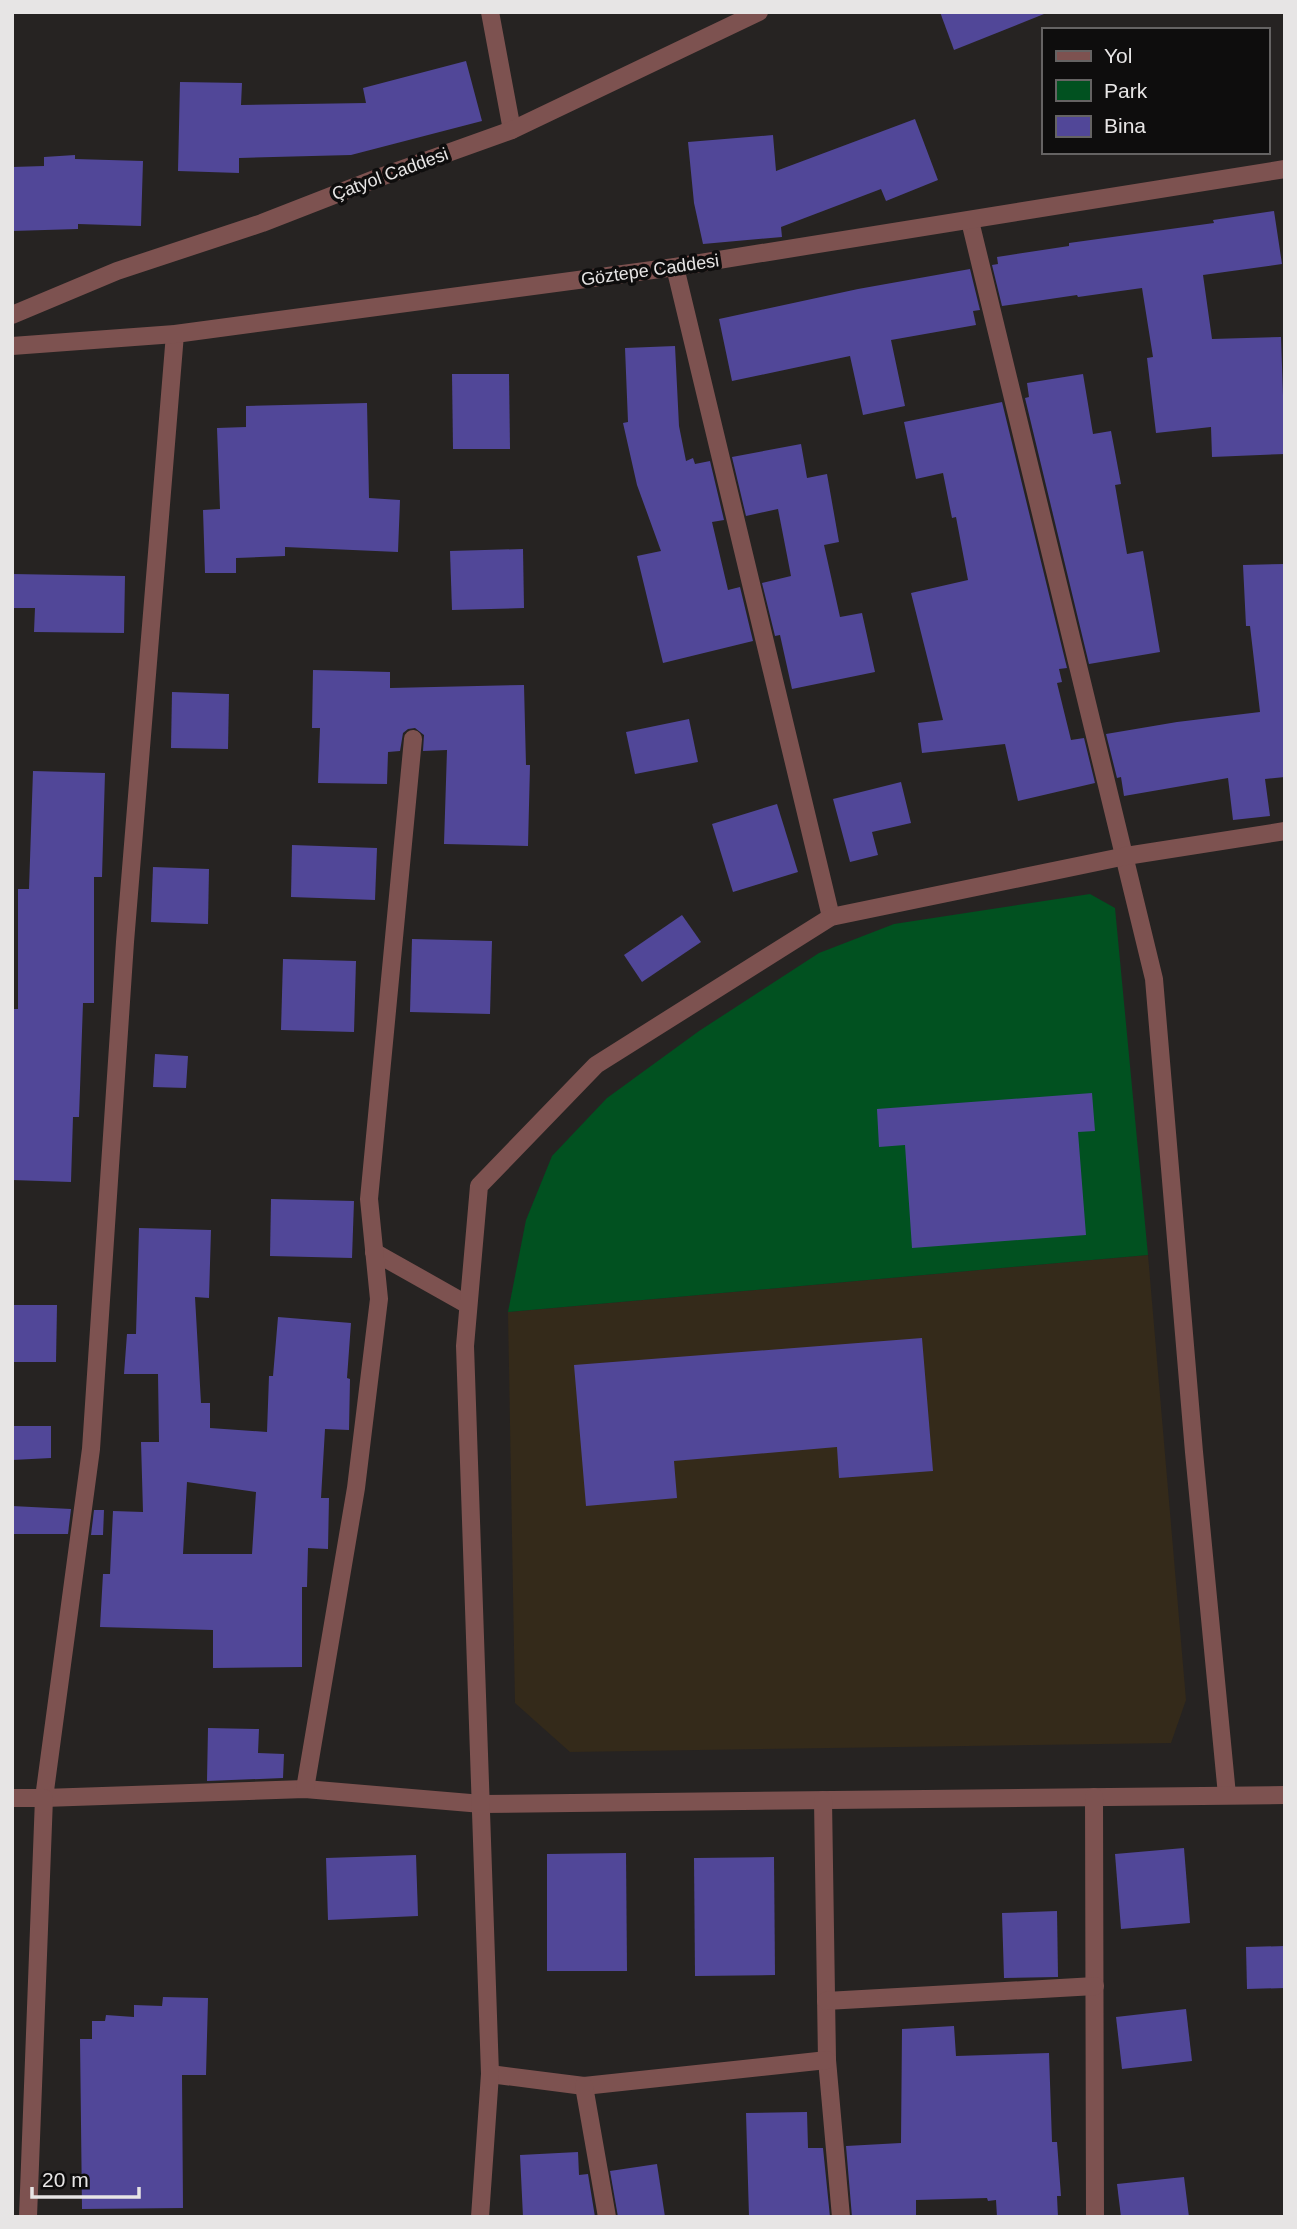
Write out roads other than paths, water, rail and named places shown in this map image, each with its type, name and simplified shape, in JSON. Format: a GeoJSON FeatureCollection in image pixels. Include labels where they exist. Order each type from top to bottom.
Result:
{"type":"FeatureCollection","features":[{"type":"Feature","properties":{"kind":"street"},"geometry":{"type":"LineString","coordinates":[[490,12],[512,130]]}},
{"type":"Feature","properties":{"kind":"street","name":"Çatyol Caddesi"},"geometry":{"type":"LineString","coordinates":[[12,315],[117,271],[262,223],[375,178],[512,130],[759,12]]}},
{"type":"Feature","properties":{"kind":"street","name":"Göztepe Caddesi"},"geometry":{"type":"LineString","coordinates":[[12,346],[175,334],[675,267],[1285,169]]}},
{"type":"Feature","properties":{"kind":"street"},"geometry":{"type":"LineString","coordinates":[[970,221],[1154,979],[1195,1465],[1227,1795]]}},
{"type":"Feature","properties":{"kind":"street"},"geometry":{"type":"LineString","coordinates":[[675,267],[831,916]]}},
{"type":"Feature","properties":{"kind":"street"},"geometry":{"type":"LineString","coordinates":[[28,2217],[44,1798],[91,1449],[125,942],[175,334]]}},
{"type":"Feature","properties":{"kind":"street"},"geometry":{"type":"LineString","coordinates":[[304,1789],[356,1488],[379,1299],[369,1199],[413,739]]}},
{"type":"Feature","properties":{"kind":"street"},"geometry":{"type":"LineString","coordinates":[[480,2217],[490,2074],[465,1346],[479,1186],[596,1065],[831,916],[1126,856],[1285,831]]}},
{"type":"Feature","properties":{"kind":"street"},"geometry":{"type":"LineString","coordinates":[[374,1252],[468,1305]]}},
{"type":"Feature","properties":{"kind":"street"},"geometry":{"type":"LineString","coordinates":[[12,1798],[304,1789],[482,1804],[1285,1796]]}},
{"type":"Feature","properties":{"kind":"street"},"geometry":{"type":"LineString","coordinates":[[1094,1797],[1095,2217]]}},
{"type":"Feature","properties":{"kind":"street"},"geometry":{"type":"LineString","coordinates":[[823,1800],[827,2060],[841,2217]]}},
{"type":"Feature","properties":{"kind":"street"},"geometry":{"type":"LineString","coordinates":[[826,2001],[1095,1986]]}},
{"type":"Feature","properties":{"kind":"street"},"geometry":{"type":"LineString","coordinates":[[490,2074],[584,2085],[827,2060]]}},
{"type":"Feature","properties":{"kind":"street"},"geometry":{"type":"LineString","coordinates":[[584,2085],[607,2217]]}}]}
